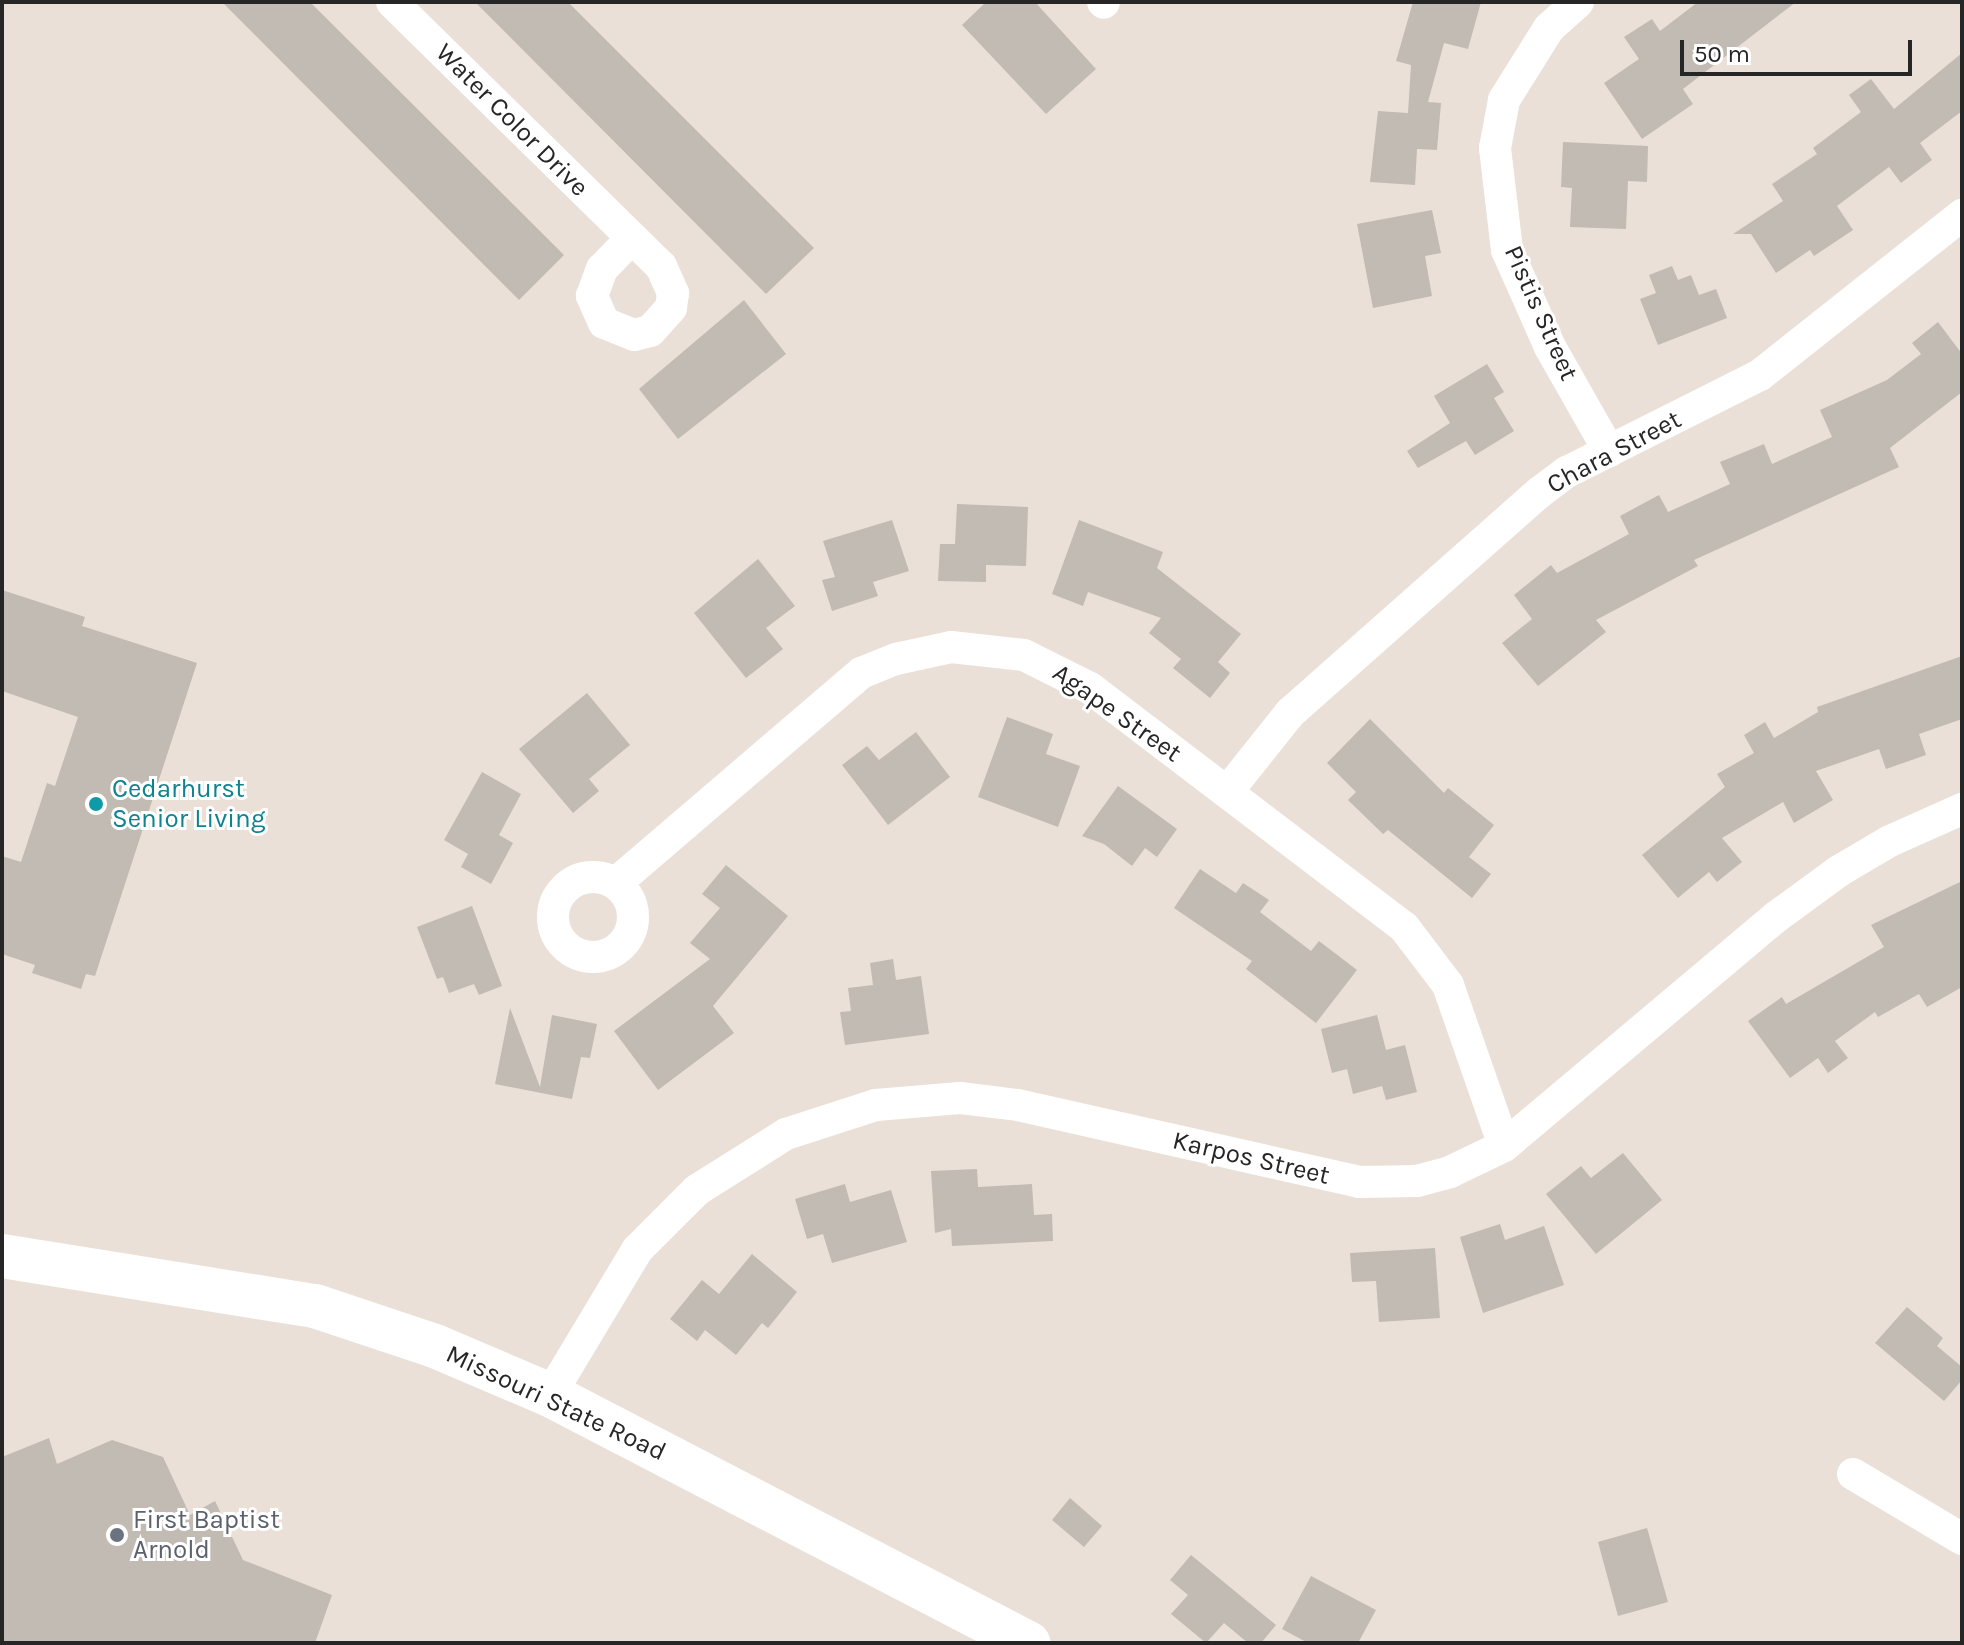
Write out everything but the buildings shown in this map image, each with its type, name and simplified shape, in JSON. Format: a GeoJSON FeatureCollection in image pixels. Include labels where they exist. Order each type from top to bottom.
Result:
{"type":"FeatureCollection","features":[{"type":"Feature","properties":{"kind":"street","name":"Water Color Drive"},"geometry":{"type":"LineString","coordinates":[[392,2],[631,239]]}},
{"type":"Feature","properties":{"kind":"street","name":"Pistis Street"},"geometry":{"type":"LineString","coordinates":[[1578,2],[1549,28],[1504,100],[1495,148],[1507,250],[1550,347],[1609,451]]}},
{"type":"Feature","properties":{"kind":"street","name":"Chara Street"},"geometry":{"type":"LineString","coordinates":[[1227,792],[1290,713],[1540,492],[1609,451],[1760,375],[1962,215]]}},
{"type":"Feature","properties":{"kind":"street","name":"Agape Street"},"geometry":{"type":"LineString","coordinates":[[616,883],[847,682],[896,659],[932,649],[989,648],[1057,667],[1388,914],[1428,953],[1456,1002],[1504,1146]]}},
{"type":"Feature","properties":{"kind":"street","name":"Karpos Street"},"geometry":{"type":"LineString","coordinates":[[550,1395],[637,1250],[667,1218],[749,1153],[835,1116],[910,1101],[999,1101],[1383,1185],[1450,1172],[1504,1146],[1776,917],[1890,841],[1962,809]]}},
{"type":"Feature","properties":{"kind":"street","name":"Missouri State Road"},"geometry":{"type":"LineString","coordinates":[[2,1256],[315,1306],[435,1346],[550,1395],[1028,1643]]}},
{"type":"Feature","properties":{"kind":"street"},"geometry":{"type":"LineString","coordinates":[[1853,1474],[1962,1539]]}},
{"type":"Feature","properties":{"kind":"place","name":"Cedarhurst Senior Living"},"geometry":{"type":"Point","coordinates":[96,804]}},
{"type":"Feature","properties":{"kind":"place","name":"First Baptist Arnold"},"geometry":{"type":"Point","coordinates":[117,1535]}}]}
